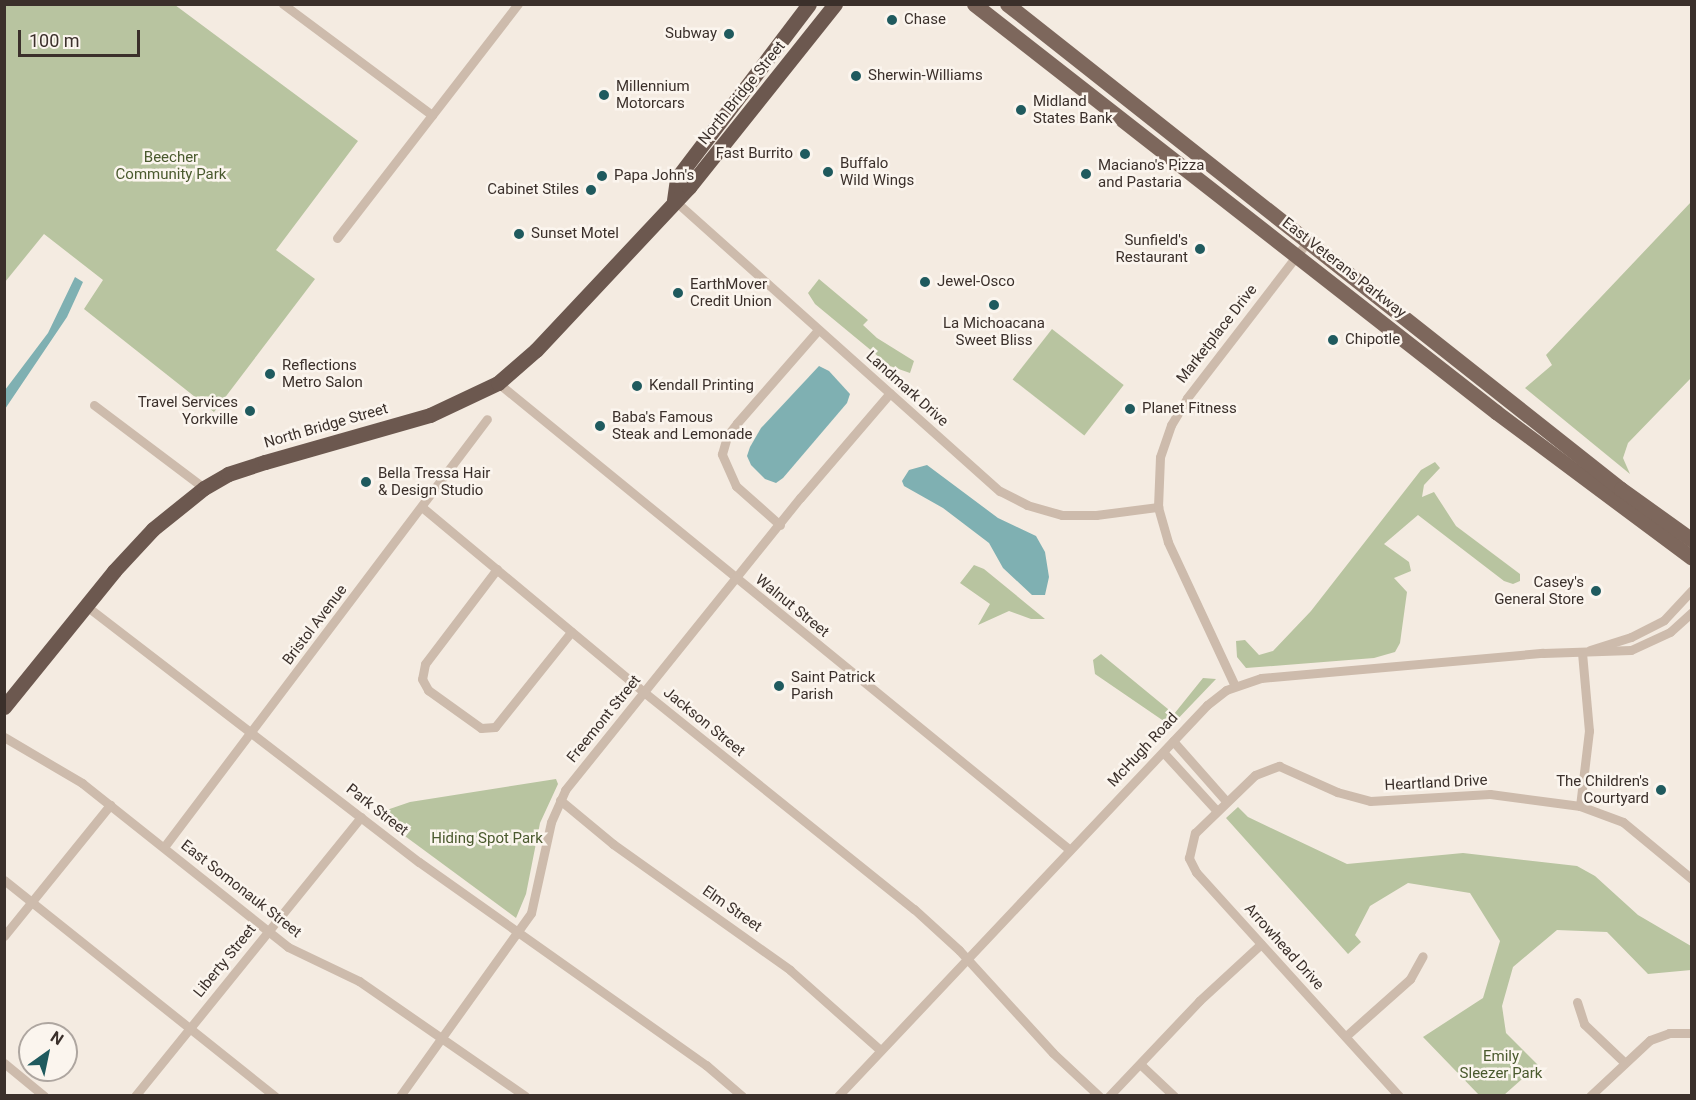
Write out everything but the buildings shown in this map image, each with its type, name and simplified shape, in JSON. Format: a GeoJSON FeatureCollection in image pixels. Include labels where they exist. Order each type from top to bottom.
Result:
{"type":"FeatureCollection","features":[{"type":"Feature","properties":{"kind":"highway","name":"North Bridge Street"},"geometry":{"type":"LineString","coordinates":[[674,200],[677,178],[809,4]]}},
{"type":"Feature","properties":{"kind":"highway","name":"North Bridge Street"},"geometry":{"type":"LineString","coordinates":[[4,707],[85,605],[153,529],[204,488],[228,474],[265,462],[430,415],[498,383],[560,327],[703,170],[835,4]]}},
{"type":"Feature","properties":{"kind":"main road","name":"East Veterans Parkway"},"geometry":{"type":"LineString","coordinates":[[974,4],[1298,254],[1496,412],[1692,558]]}},
{"type":"Feature","properties":{"kind":"main road","name":"East Veterans Parkway"},"geometry":{"type":"LineString","coordinates":[[1007,4],[1621,489],[1692,540]]}},
{"type":"Feature","properties":{"kind":"street"},"geometry":{"type":"LineString","coordinates":[[284,4],[432,115]]}},
{"type":"Feature","properties":{"kind":"street"},"geometry":{"type":"LineString","coordinates":[[337,238],[512,6]]}},
{"type":"Feature","properties":{"kind":"street","name":"Landmark Drive"},"geometry":{"type":"LineString","coordinates":[[674,200],[1000,491],[1027,505],[1073,516],[1158,507]]}},
{"type":"Feature","properties":{"kind":"street","name":"Marketplace Drive"},"geometry":{"type":"LineString","coordinates":[[1235,686],[1168,542],[1158,507],[1160,458],[1176,416],[1308,241]]}},
{"type":"Feature","properties":{"kind":"street"},"geometry":{"type":"LineString","coordinates":[[780,525],[736,486],[722,454],[727,436],[737,423],[818,330]]}},
{"type":"Feature","properties":{"kind":"street","name":"Walnut Street"},"geometry":{"type":"LineString","coordinates":[[498,383],[737,581],[1070,850]]}},
{"type":"Feature","properties":{"kind":"street","name":"Freemont Street"},"geometry":{"type":"LineString","coordinates":[[400,1095],[519,933],[537,892],[546,840],[560,800],[780,525],[890,393]]}},
{"type":"Feature","properties":{"kind":"street"},"geometry":{"type":"LineString","coordinates":[[94,405],[204,488]]}},
{"type":"Feature","properties":{"kind":"street","name":"Bristol Avenue"},"geometry":{"type":"LineString","coordinates":[[164,847],[423,508],[487,419]]}},
{"type":"Feature","properties":{"kind":"street","name":"Jackson Street"},"geometry":{"type":"LineString","coordinates":[[423,508],[645,693],[914,909],[966,958],[1053,1053],[1099,1095]]}},
{"type":"Feature","properties":{"kind":"street"},"geometry":{"type":"LineString","coordinates":[[496,569],[425,664],[422,679],[428,690],[481,728],[495,727],[571,632]]}},
{"type":"Feature","properties":{"kind":"street","name":"McHugh Road"},"geometry":{"type":"LineString","coordinates":[[1582,653],[1631,637],[1664,620],[1692,590]]}},
{"type":"Feature","properties":{"kind":"street","name":"Park Street"},"geometry":{"type":"LineString","coordinates":[[85,605],[361,817],[742,1095]]}},
{"type":"Feature","properties":{"kind":"street","name":"McHugh Road"},"geometry":{"type":"LineString","coordinates":[[838,1095],[1207,705],[1235,686],[1261,678],[1543,653],[1614,653],[1647,644],[1670,632],[1692,612]]}},
{"type":"Feature","properties":{"kind":"street"},"geometry":{"type":"LineString","coordinates":[[1580,806],[1589,731],[1582,653]]}},
{"type":"Feature","properties":{"kind":"street","name":"East Somonauk Street"},"geometry":{"type":"LineString","coordinates":[[4,737],[62,769],[164,847],[288,947],[359,981],[525,1095]]}},
{"type":"Feature","properties":{"kind":"street"},"geometry":{"type":"LineString","coordinates":[[1173,741],[1226,801]]}},
{"type":"Feature","properties":{"kind":"street"},"geometry":{"type":"LineString","coordinates":[[1163,752],[1215,810]]}},
{"type":"Feature","properties":{"kind":"street","name":"Heartland Drive"},"geometry":{"type":"LineString","coordinates":[[1215,810],[1263,770],[1279,766],[1359,799],[1490,794],[1580,806],[1623,822],[1692,879]]}},
{"type":"Feature","properties":{"kind":"street","name":"Elm Street"},"geometry":{"type":"LineString","coordinates":[[560,800],[613,843],[774,958],[880,1050]]}},
{"type":"Feature","properties":{"kind":"street"},"geometry":{"type":"LineString","coordinates":[[4,936],[110,805]]}},
{"type":"Feature","properties":{"kind":"street","name":"Arrowhead Drive"},"geometry":{"type":"LineString","coordinates":[[1215,810],[1195,832],[1189,858],[1196,872],[1399,1095]]}},
{"type":"Feature","properties":{"kind":"street","name":"Liberty Street"},"geometry":{"type":"LineString","coordinates":[[135,1095],[361,817]]}},
{"type":"Feature","properties":{"kind":"street"},"geometry":{"type":"LineString","coordinates":[[4,880],[275,1095]]}},
{"type":"Feature","properties":{"kind":"street"},"geometry":{"type":"LineString","coordinates":[[1109,1095],[1199,1001],[1261,944]]}},
{"type":"Feature","properties":{"kind":"street"},"geometry":{"type":"LineString","coordinates":[[1346,1036],[1410,979],[1423,956]]}},
{"type":"Feature","properties":{"kind":"street"},"geometry":{"type":"LineString","coordinates":[[1577,1002],[1584,1024],[1623,1061]]}},
{"type":"Feature","properties":{"kind":"street"},"geometry":{"type":"LineString","coordinates":[[1590,1095],[1623,1061],[1650,1040],[1669,1034],[1692,1033]]}},
{"type":"Feature","properties":{"kind":"street"},"geometry":{"type":"LineString","coordinates":[[4,1063],[44,1095]]}},
{"type":"Feature","properties":{"kind":"street"},"geometry":{"type":"LineString","coordinates":[[1140,1064],[1174,1095]]}},
{"type":"Feature","properties":{"kind":"green space","name":"Beecher Community Park"},"geometry":{"type":"Polygon","coordinates":[[[5,4],[175,5],[358,141],[276,250],[315,279],[214,412],[84,309],[103,280],[44,234],[5,282],[5,4]]]}},
{"type":"Feature","properties":{"kind":"green space"},"geometry":{"type":"Polygon","coordinates":[[[1691,202],[1691,378],[1628,443],[1623,458],[1630,474],[1525,388],[1552,365],[1546,355],[1691,202]]]}},
{"type":"Feature","properties":{"kind":"green space"},"geometry":{"type":"Polygon","coordinates":[[[819,279],[868,320],[863,325],[877,338],[914,361],[910,373],[890,366],[815,304],[808,293],[819,279]]]}},
{"type":"Feature","properties":{"kind":"green space"},"geometry":{"type":"Polygon","coordinates":[[[1052,329],[1124,385],[1084,435],[1013,379],[1052,329]]]}},
{"type":"Feature","properties":{"kind":"green space"},"geometry":{"type":"Polygon","coordinates":[[[1435,462],[1440,468],[1424,485],[1422,497],[1434,492],[1456,526],[1520,574],[1520,581],[1513,584],[1504,581],[1418,515],[1384,544],[1409,562],[1411,571],[1394,578],[1407,592],[1400,643],[1395,652],[1374,658],[1246,668],[1237,657],[1236,641],[1245,640],[1259,655],[1273,651],[1311,611],[1421,470],[1435,462]]]}},
{"type":"Feature","properties":{"kind":"green space"},"geometry":{"type":"Polygon","coordinates":[[[974,565],[984,569],[1045,619],[1031,619],[1009,611],[978,625],[990,604],[960,583],[974,565]]]}},
{"type":"Feature","properties":{"kind":"green space"},"geometry":{"type":"Polygon","coordinates":[[[1101,654],[1174,714],[1203,678],[1216,679],[1171,726],[1095,674],[1093,660],[1101,654]]]}},
{"type":"Feature","properties":{"kind":"green space","name":"Hiding Spot Park"},"geometry":{"type":"Polygon","coordinates":[[[556,779],[558,784],[540,823],[526,894],[516,918],[375,814],[410,802],[556,779]]]}},
{"type":"Feature","properties":{"kind":"green space","name":"Emily Sleezer Park"},"geometry":{"type":"Polygon","coordinates":[[[1238,807],[1248,817],[1347,864],[1463,853],[1577,866],[1595,876],[1638,915],[1691,946],[1691,970],[1648,974],[1607,932],[1557,930],[1513,967],[1502,1006],[1506,1033],[1538,1065],[1504,1095],[1479,1095],[1423,1037],[1483,998],[1500,941],[1470,893],[1408,883],[1370,906],[1355,935],[1361,942],[1348,954],[1226,818],[1238,807]]]}},
{"type":"Feature","properties":{"kind":"water"},"geometry":{"type":"Polygon","coordinates":[[[75,277],[83,282],[67,317],[5,409],[5,390],[48,333],[75,277]]]}},
{"type":"Feature","properties":{"kind":"water"},"geometry":{"type":"Polygon","coordinates":[[[819,366],[829,371],[850,394],[847,403],[783,478],[776,483],[765,479],[751,465],[747,456],[750,447],[761,428],[819,366]]]}},
{"type":"Feature","properties":{"kind":"water"},"geometry":{"type":"Polygon","coordinates":[[[927,465],[998,518],[1036,536],[1045,552],[1049,577],[1045,595],[1032,595],[1003,568],[989,543],[943,508],[904,486],[902,481],[909,470],[927,465]]]}},
{"type":"Feature","properties":{"kind":"place","name":"Chase"},"geometry":{"type":"Point","coordinates":[892,20]}},
{"type":"Feature","properties":{"kind":"place","name":"Subway"},"geometry":{"type":"Point","coordinates":[729,34]}},
{"type":"Feature","properties":{"kind":"place","name":"Sherwin-Williams"},"geometry":{"type":"Point","coordinates":[856,76]}},
{"type":"Feature","properties":{"kind":"place","name":"Millennium Motorcars"},"geometry":{"type":"Point","coordinates":[604,95]}},
{"type":"Feature","properties":{"kind":"place","name":"Midland States Bank"},"geometry":{"type":"Point","coordinates":[1021,110]}},
{"type":"Feature","properties":{"kind":"place","name":"Fast Burrito"},"geometry":{"type":"Point","coordinates":[805,154]}},
{"type":"Feature","properties":{"kind":"place","name":"Buffalo Wild Wings"},"geometry":{"type":"Point","coordinates":[828,172]}},
{"type":"Feature","properties":{"kind":"place","name":"Maciano's Pizza and Pastaria"},"geometry":{"type":"Point","coordinates":[1086,174]}},
{"type":"Feature","properties":{"kind":"place","name":"Papa John's"},"geometry":{"type":"Point","coordinates":[602,176]}},
{"type":"Feature","properties":{"kind":"place","name":"Cabinet Stiles"},"geometry":{"type":"Point","coordinates":[591,190]}},
{"type":"Feature","properties":{"kind":"place","name":"Sunset Motel"},"geometry":{"type":"Point","coordinates":[519,234]}},
{"type":"Feature","properties":{"kind":"place","name":"Sunfield's Restaurant"},"geometry":{"type":"Point","coordinates":[1200,249]}},
{"type":"Feature","properties":{"kind":"place","name":"Jewel-Osco"},"geometry":{"type":"Point","coordinates":[925,282]}},
{"type":"Feature","properties":{"kind":"place","name":"EarthMover Credit Union"},"geometry":{"type":"Point","coordinates":[678,293]}},
{"type":"Feature","properties":{"kind":"place","name":"La Michoacana Sweet Bliss"},"geometry":{"type":"Point","coordinates":[994,305]}},
{"type":"Feature","properties":{"kind":"place","name":"Chipotle"},"geometry":{"type":"Point","coordinates":[1333,340]}},
{"type":"Feature","properties":{"kind":"place","name":"Reflections Metro Salon"},"geometry":{"type":"Point","coordinates":[270,374]}},
{"type":"Feature","properties":{"kind":"place","name":"Kendall Printing"},"geometry":{"type":"Point","coordinates":[637,386]}},
{"type":"Feature","properties":{"kind":"place","name":"Planet Fitness"},"geometry":{"type":"Point","coordinates":[1130,409]}},
{"type":"Feature","properties":{"kind":"place","name":"Travel Services Yorkville"},"geometry":{"type":"Point","coordinates":[250,411]}},
{"type":"Feature","properties":{"kind":"place","name":"Baba's Famous Steak and Lemonade"},"geometry":{"type":"Point","coordinates":[600,426]}},
{"type":"Feature","properties":{"kind":"place","name":"Bella Tressa Hair & Design Studio"},"geometry":{"type":"Point","coordinates":[366,482]}},
{"type":"Feature","properties":{"kind":"place","name":"Casey's General Store"},"geometry":{"type":"Point","coordinates":[1596,591]}},
{"type":"Feature","properties":{"kind":"place","name":"Saint Patrick Parish"},"geometry":{"type":"Point","coordinates":[779,686]}},
{"type":"Feature","properties":{"kind":"place","name":"The Children's Courtyard"},"geometry":{"type":"Point","coordinates":[1661,790]}}]}
